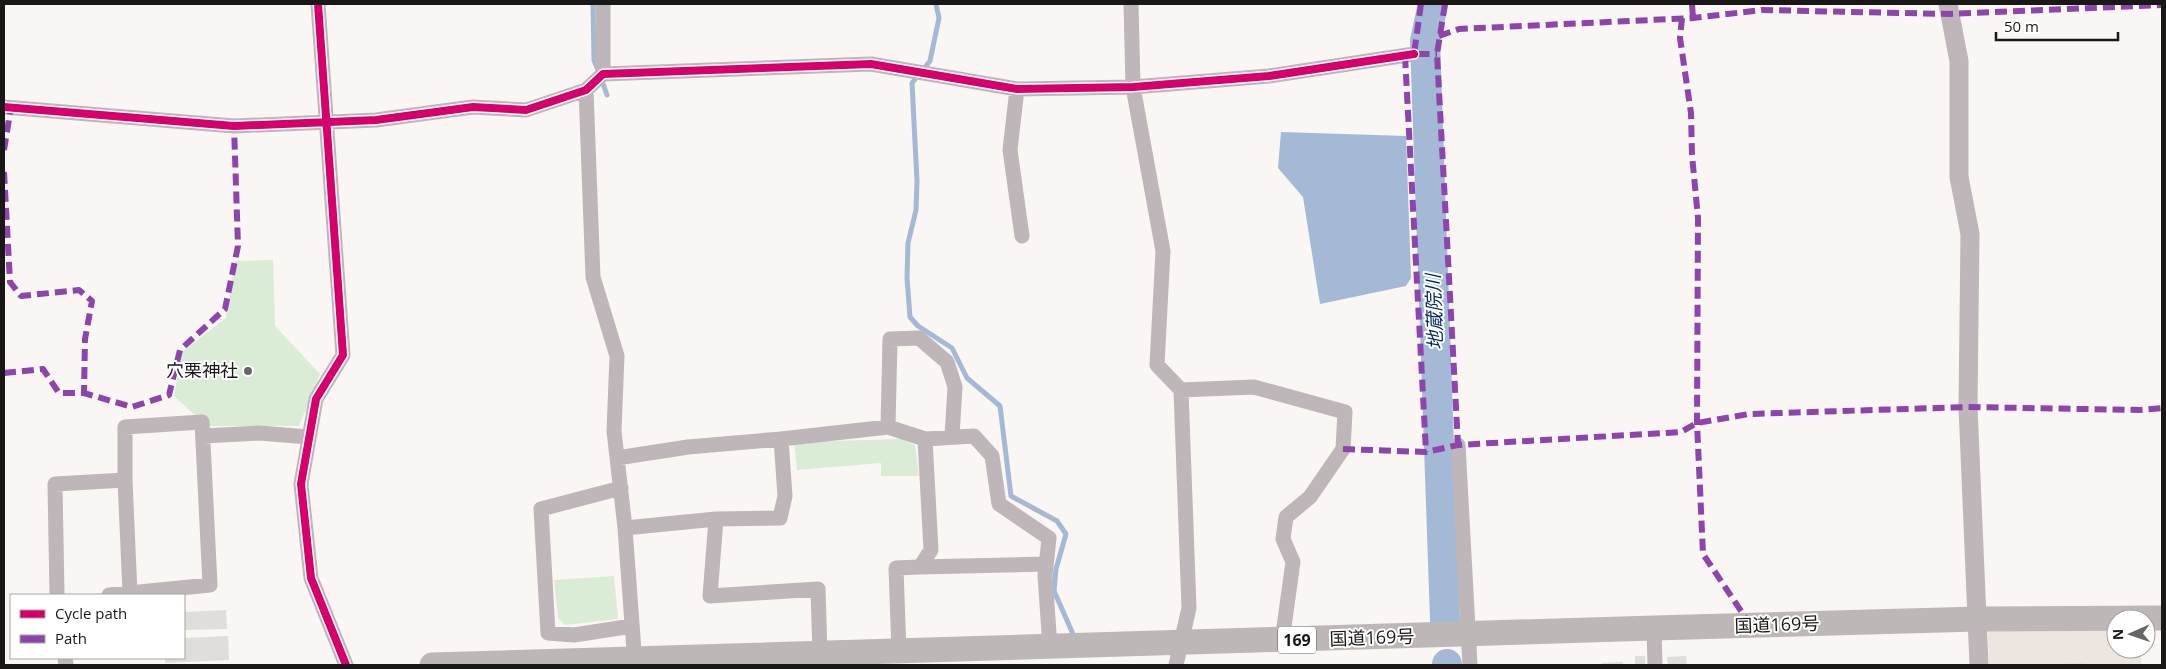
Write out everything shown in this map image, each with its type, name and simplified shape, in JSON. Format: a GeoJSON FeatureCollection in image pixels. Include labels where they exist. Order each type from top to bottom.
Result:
{"type":"FeatureCollection","features":[{"type":"Feature","properties":{"kind":"highway","name":"国道169号"},"geometry":{"type":"LineString","coordinates":[[432,665],[634,662],[1050,647],[1177,654],[1282,640],[1978,619],[2162,618]]}},
{"type":"Feature","properties":{"kind":"street"},"geometry":{"type":"LineString","coordinates":[[318,4],[328,122],[343,355],[316,399],[301,484],[311,578],[346,665]]}},
{"type":"Feature","properties":{"kind":"street"},"geometry":{"type":"LineString","coordinates":[[603,4],[603,74]]}},
{"type":"Feature","properties":{"kind":"street"},"geometry":{"type":"LineString","coordinates":[[1131,4],[1134,86],[1163,252],[1157,365],[1181,390],[1189,608],[1177,654]]}},
{"type":"Feature","properties":{"kind":"street"},"geometry":{"type":"LineString","coordinates":[[1948,4],[1959,61],[1959,176],[1970,234],[1968,407],[1979,665]]}},
{"type":"Feature","properties":{"kind":"street"},"geometry":{"type":"LineString","coordinates":[[4,107],[234,126],[376,120],[473,107],[526,110],[586,90],[603,74],[871,64],[1017,90],[1134,86],[1269,76],[1414,54]]}},
{"type":"Feature","properties":{"kind":"street"},"geometry":{"type":"LineString","coordinates":[[586,90],[593,278],[617,356],[614,431],[625,528],[634,662]]}},
{"type":"Feature","properties":{"kind":"street"},"geometry":{"type":"LineString","coordinates":[[1017,90],[1010,150],[1022,236]]}},
{"type":"Feature","properties":{"kind":"street"},"geometry":{"type":"LineString","coordinates":[[888,428],[890,339],[919,338],[947,362],[955,387],[952,436]]}},
{"type":"Feature","properties":{"kind":"street"},"geometry":{"type":"LineString","coordinates":[[1181,390],[1254,387],[1344,412],[1343,449],[1310,497],[1286,517],[1283,539],[1293,562],[1282,640]]}},
{"type":"Feature","properties":{"kind":"street"},"geometry":{"type":"LineString","coordinates":[[120,594],[130,593],[210,585],[202,422],[125,427],[125,480],[130,593]]}},
{"type":"Feature","properties":{"kind":"street"},"geometry":{"type":"LineString","coordinates":[[617,458],[688,447],[888,428],[924,440],[952,436],[974,436],[992,456],[999,504],[1048,538],[1046,564],[1050,647]]}},
{"type":"Feature","properties":{"kind":"street"},"geometry":{"type":"LineString","coordinates":[[203,436],[259,433],[309,437]]}},
{"type":"Feature","properties":{"kind":"street"},"geometry":{"type":"LineString","coordinates":[[625,528],[716,519],[780,518],[785,496],[781,439]]}},
{"type":"Feature","properties":{"kind":"street"},"geometry":{"type":"LineString","coordinates":[[920,567],[931,550],[924,440]]}},
{"type":"Feature","properties":{"kind":"street"},"geometry":{"type":"LineString","coordinates":[[1458,444],[1470,665]]}},
{"type":"Feature","properties":{"kind":"street"},"geometry":{"type":"LineString","coordinates":[[57,594],[55,484],[125,480]]}},
{"type":"Feature","properties":{"kind":"street"},"geometry":{"type":"LineString","coordinates":[[621,488],[541,510],[548,632],[574,635],[632,626]]}},
{"type":"Feature","properties":{"kind":"street"},"geometry":{"type":"LineString","coordinates":[[716,519],[710,596],[818,589],[820,654]]}},
{"type":"Feature","properties":{"kind":"street"},"geometry":{"type":"LineString","coordinates":[[900,652],[896,568],[1046,564]]}},
{"type":"Feature","properties":{"kind":"street"},"geometry":{"type":"LineString","coordinates":[[1654,628],[1655,665]]}},
{"type":"Feature","properties":{"kind":"shaded area"},"geometry":{"type":"Polygon","coordinates":[[[2106,627],[2106,659],[2141,659],[2141,665],[1989,665],[1988,631],[2106,627]]]}},
{"type":"Feature","properties":{"kind":"green space"},"geometry":{"type":"Polygon","coordinates":[[[273,260],[275,326],[320,374],[299,426],[207,426],[174,396],[182,352],[226,318],[235,261],[273,260]]]}},
{"type":"Feature","properties":{"kind":"green space"},"geometry":{"type":"Polygon","coordinates":[[[902,439],[915,445],[919,476],[881,476],[881,463],[797,470],[794,442],[902,439]]]}},
{"type":"Feature","properties":{"kind":"green space"},"geometry":{"type":"Polygon","coordinates":[[[614,576],[618,619],[565,625],[558,618],[554,580],[614,576]]]}},
{"type":"Feature","properties":{"kind":"water"},"geometry":{"type":"Polygon","coordinates":[[[1281,132],[1406,136],[1411,278],[1406,286],[1320,304],[1303,197],[1278,168],[1281,132]]]}},
{"type":"Feature","properties":{"kind":"building"},"geometry":{"type":"Polygon","coordinates":[[[226,610],[227,629],[185,630],[185,612],[226,610]]]}},
{"type":"Feature","properties":{"kind":"building"},"geometry":{"type":"Polygon","coordinates":[[[228,636],[229,660],[165,663],[165,659],[185,659],[185,638],[228,636]]]}},
{"type":"Feature","properties":{"kind":"building"},"geometry":{"type":"Polygon","coordinates":[[[1635,656],[1645,656],[1645,665],[1635,665],[1635,656]]]}},
{"type":"Feature","properties":{"kind":"building"},"geometry":{"type":"Polygon","coordinates":[[[1686,656],[1687,665],[1668,665],[1667,657],[1686,656]]]}},
{"type":"Feature","properties":{"kind":"building"},"geometry":{"type":"Polygon","coordinates":[[[1623,662],[1623,665],[1602,665],[1602,663],[1623,662]]]}},
{"type":"Feature","properties":{"kind":"building"},"geometry":{"type":"Polygon","coordinates":[[[2085,663],[2085,665],[2056,665],[2056,664],[2085,663]]]}},
{"type":"Feature","properties":{"kind":"waterway"},"geometry":{"type":"LineString","coordinates":[[593,4],[594,60],[598,70]]}},
{"type":"Feature","properties":{"kind":"waterway"},"geometry":{"type":"LineString","coordinates":[[936,4],[939,18],[930,61],[912,83],[917,181],[916,210],[908,243],[907,278],[910,317],[918,326],[952,348],[967,378],[1000,406],[1011,496],[1057,521],[1066,534],[1056,569],[1054,591],[1073,634]]}},
{"type":"Feature","properties":{"kind":"waterway","name":"地蔵院川"},"geometry":{"type":"LineString","coordinates":[[1433,4],[1425,41],[1445,620]]}},
{"type":"Feature","properties":{"kind":"waterway"},"geometry":{"type":"LineString","coordinates":[[601,78],[607,95]]}},
{"type":"Feature","properties":{"kind":"marked path"},"geometry":{"type":"LineString","coordinates":[[1421,4],[1414,54],[1437,54]]}},
{"type":"Feature","properties":{"kind":"marked path"},"geometry":{"type":"LineString","coordinates":[[1445,4],[1437,54],[1458,445]]}},
{"type":"Feature","properties":{"kind":"marked path"},"geometry":{"type":"LineString","coordinates":[[1692,4],[1693,18]]}},
{"type":"Feature","properties":{"kind":"marked path"},"geometry":{"type":"LineString","coordinates":[[1439,36],[1459,29],[1693,18],[1762,10],[1950,14],[2162,5]]}},
{"type":"Feature","properties":{"kind":"marked path"},"geometry":{"type":"LineString","coordinates":[[1682,18],[1680,38],[1691,113],[1692,155],[1698,218],[1697,423],[1703,554],[1751,626]]}},
{"type":"Feature","properties":{"kind":"marked path"},"geometry":{"type":"LineString","coordinates":[[1405,56],[1426,452]]}},
{"type":"Feature","properties":{"kind":"marked path"},"geometry":{"type":"LineString","coordinates":[[4,150],[11,107]]}},
{"type":"Feature","properties":{"kind":"marked path"},"geometry":{"type":"LineString","coordinates":[[4,373],[43,369],[59,393],[84,393],[132,407],[169,395],[180,350],[225,309],[238,246],[234,126]]}},
{"type":"Feature","properties":{"kind":"marked path"},"geometry":{"type":"LineString","coordinates":[[4,172],[10,282],[21,296],[79,290],[92,301],[85,339],[84,393]]}},
{"type":"Feature","properties":{"kind":"marked path"},"geometry":{"type":"LineString","coordinates":[[1343,449],[1426,452],[1458,445],[1681,432],[1697,423],[1749,414],[1968,407],[2140,410],[2162,408]]}},
{"type":"Feature","properties":{"kind":"cycle path"},"geometry":{"type":"LineString","coordinates":[[318,4],[343,355],[316,399],[301,484],[311,578],[346,665]]}},
{"type":"Feature","properties":{"kind":"cycle path"},"geometry":{"type":"LineString","coordinates":[[4,107],[234,126],[376,120],[473,107],[526,110],[586,90],[603,74],[871,64],[1017,89],[1133,87],[1269,76],[1414,54]]}},
{"type":"Feature","properties":{"kind":"place","name":"穴栗神社"},"geometry":{"type":"Point","coordinates":[248,371]}}]}
